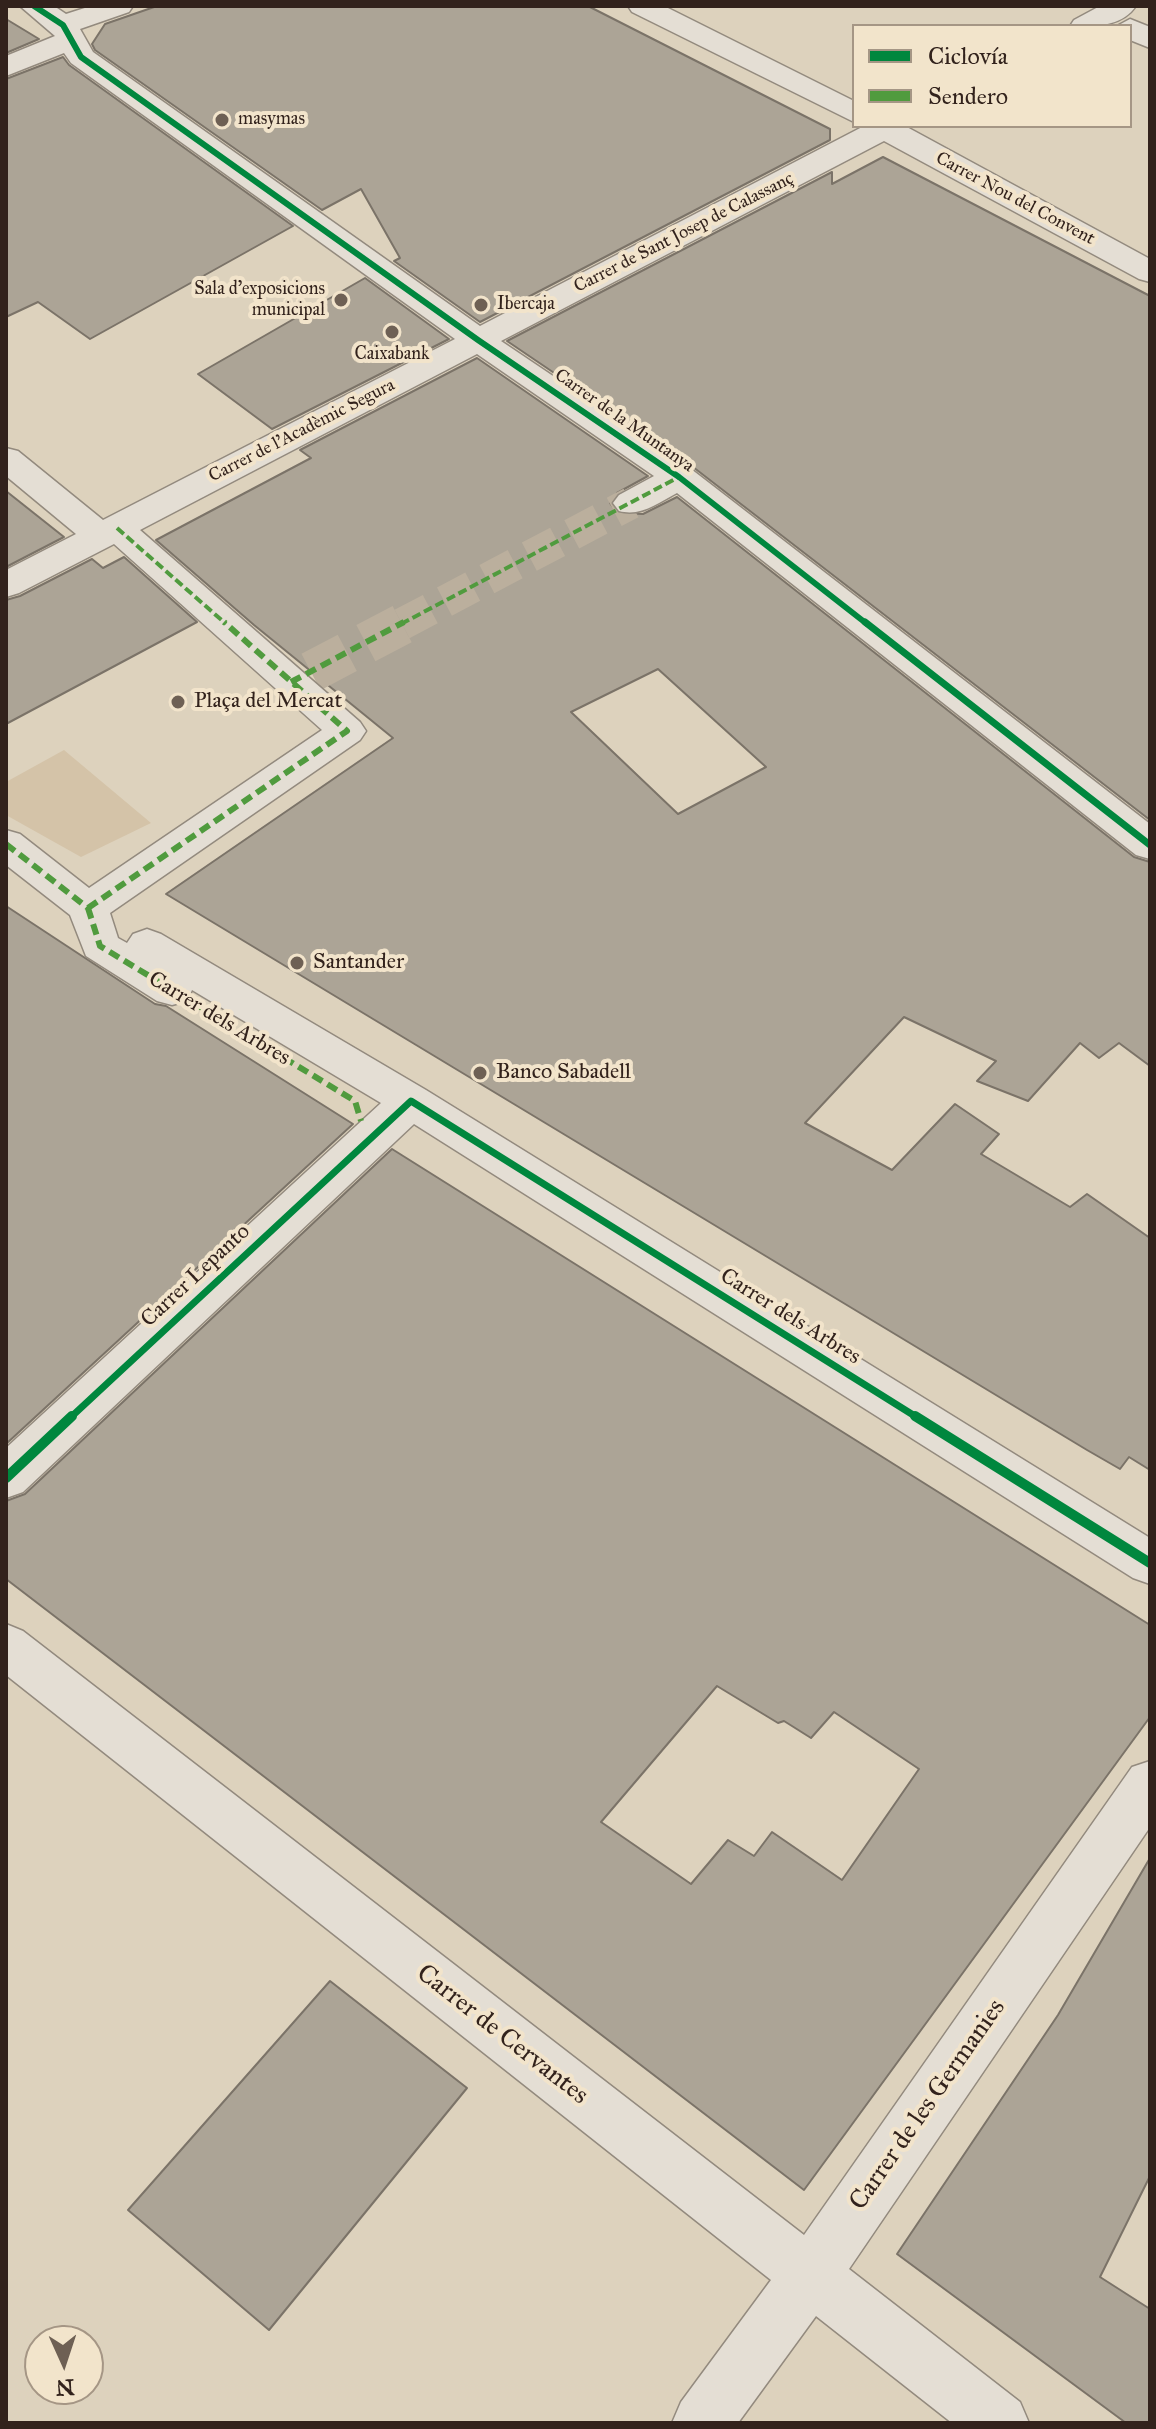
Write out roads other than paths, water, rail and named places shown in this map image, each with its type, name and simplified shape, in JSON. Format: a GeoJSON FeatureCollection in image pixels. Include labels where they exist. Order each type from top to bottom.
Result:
{"type":"FeatureCollection","features":[{"type":"Feature","properties":{"kind":"street","name":"Carrer de la Muntanya"},"geometry":{"type":"LineString","coordinates":[[34,6],[66,32],[81,57],[478,340],[679,477],[1148,840]]}},
{"type":"Feature","properties":{"kind":"street"},"geometry":{"type":"LineString","coordinates":[[6,67],[119,6]]}},
{"type":"Feature","properties":{"kind":"street"},"geometry":{"type":"LineString","coordinates":[[642,6],[852,112]]}},
{"type":"Feature","properties":{"kind":"street"},"geometry":{"type":"LineString","coordinates":[[1132,30],[1150,39]]}},
{"type":"Feature","properties":{"kind":"street","name":"Carrer de Sant Josep de Calassanç"},"geometry":{"type":"LineString","coordinates":[[478,340],[883,128]]}},
{"type":"Feature","properties":{"kind":"street","name":"Carrer Nou del Convent"},"geometry":{"type":"LineString","coordinates":[[887,128],[1150,272]]}},
{"type":"Feature","properties":{"kind":"street","name":"Carrer de l'Acadèmic Segura"},"geometry":{"type":"LineString","coordinates":[[115,529],[478,340]]}},
{"type":"Feature","properties":{"kind":"street"},"geometry":{"type":"LineString","coordinates":[[6,459],[115,529],[301,677],[347,731],[88,908],[6,844]]}},
{"type":"Feature","properties":{"kind":"street"},"geometry":{"type":"LineString","coordinates":[[631,503],[679,477]]}},
{"type":"Feature","properties":{"kind":"street"},"geometry":{"type":"LineString","coordinates":[[6,585],[115,529]]}},
{"type":"Feature","properties":{"kind":"street","name":"Carrer dels Arbres"},"geometry":{"type":"LineString","coordinates":[[88,908],[100,946],[355,1101],[361,1121]]}},
{"type":"Feature","properties":{"kind":"street","name":"Carrer dels Arbres"},"geometry":{"type":"LineString","coordinates":[[147,944],[411,1101],[1150,1563]]}},
{"type":"Feature","properties":{"kind":"street","name":"Carrer Lepanto"},"geometry":{"type":"LineString","coordinates":[[6,1478],[411,1101]]}},
{"type":"Feature","properties":{"kind":"street","name":"Carrer de Cervantes"},"geometry":{"type":"LineString","coordinates":[[6,1646],[999,2423]]}},
{"type":"Feature","properties":{"kind":"street","name":"Carrer de les Germanies"},"geometry":{"type":"LineString","coordinates":[[702,2423],[810,2276],[1150,1784]]}},
{"type":"Feature","properties":{"kind":"tunnel"},"geometry":{"type":"LineString","coordinates":[[402,624],[631,503]]}},
{"type":"Feature","properties":{"kind":"tunnel"},"geometry":{"type":"LineString","coordinates":[[311,672],[406,622]]}},
{"type":"Feature","properties":{"kind":"place","name":"masymas"},"geometry":{"type":"Point","coordinates":[222,120]}},
{"type":"Feature","properties":{"kind":"place","name":"Sala d'exposicions municipal"},"geometry":{"type":"Point","coordinates":[341,300]}},
{"type":"Feature","properties":{"kind":"place","name":"Ibercaja"},"geometry":{"type":"Point","coordinates":[481,305]}},
{"type":"Feature","properties":{"kind":"place","name":"Caixabank"},"geometry":{"type":"Point","coordinates":[392,332]}},
{"type":"Feature","properties":{"kind":"place","name":"Plaça del Mercat"},"geometry":{"type":"Point","coordinates":[178,702]}},
{"type":"Feature","properties":{"kind":"place","name":"Santander"},"geometry":{"type":"Point","coordinates":[297,963]}},
{"type":"Feature","properties":{"kind":"place","name":"Banco Sabadell"},"geometry":{"type":"Point","coordinates":[480,1073]}}]}
